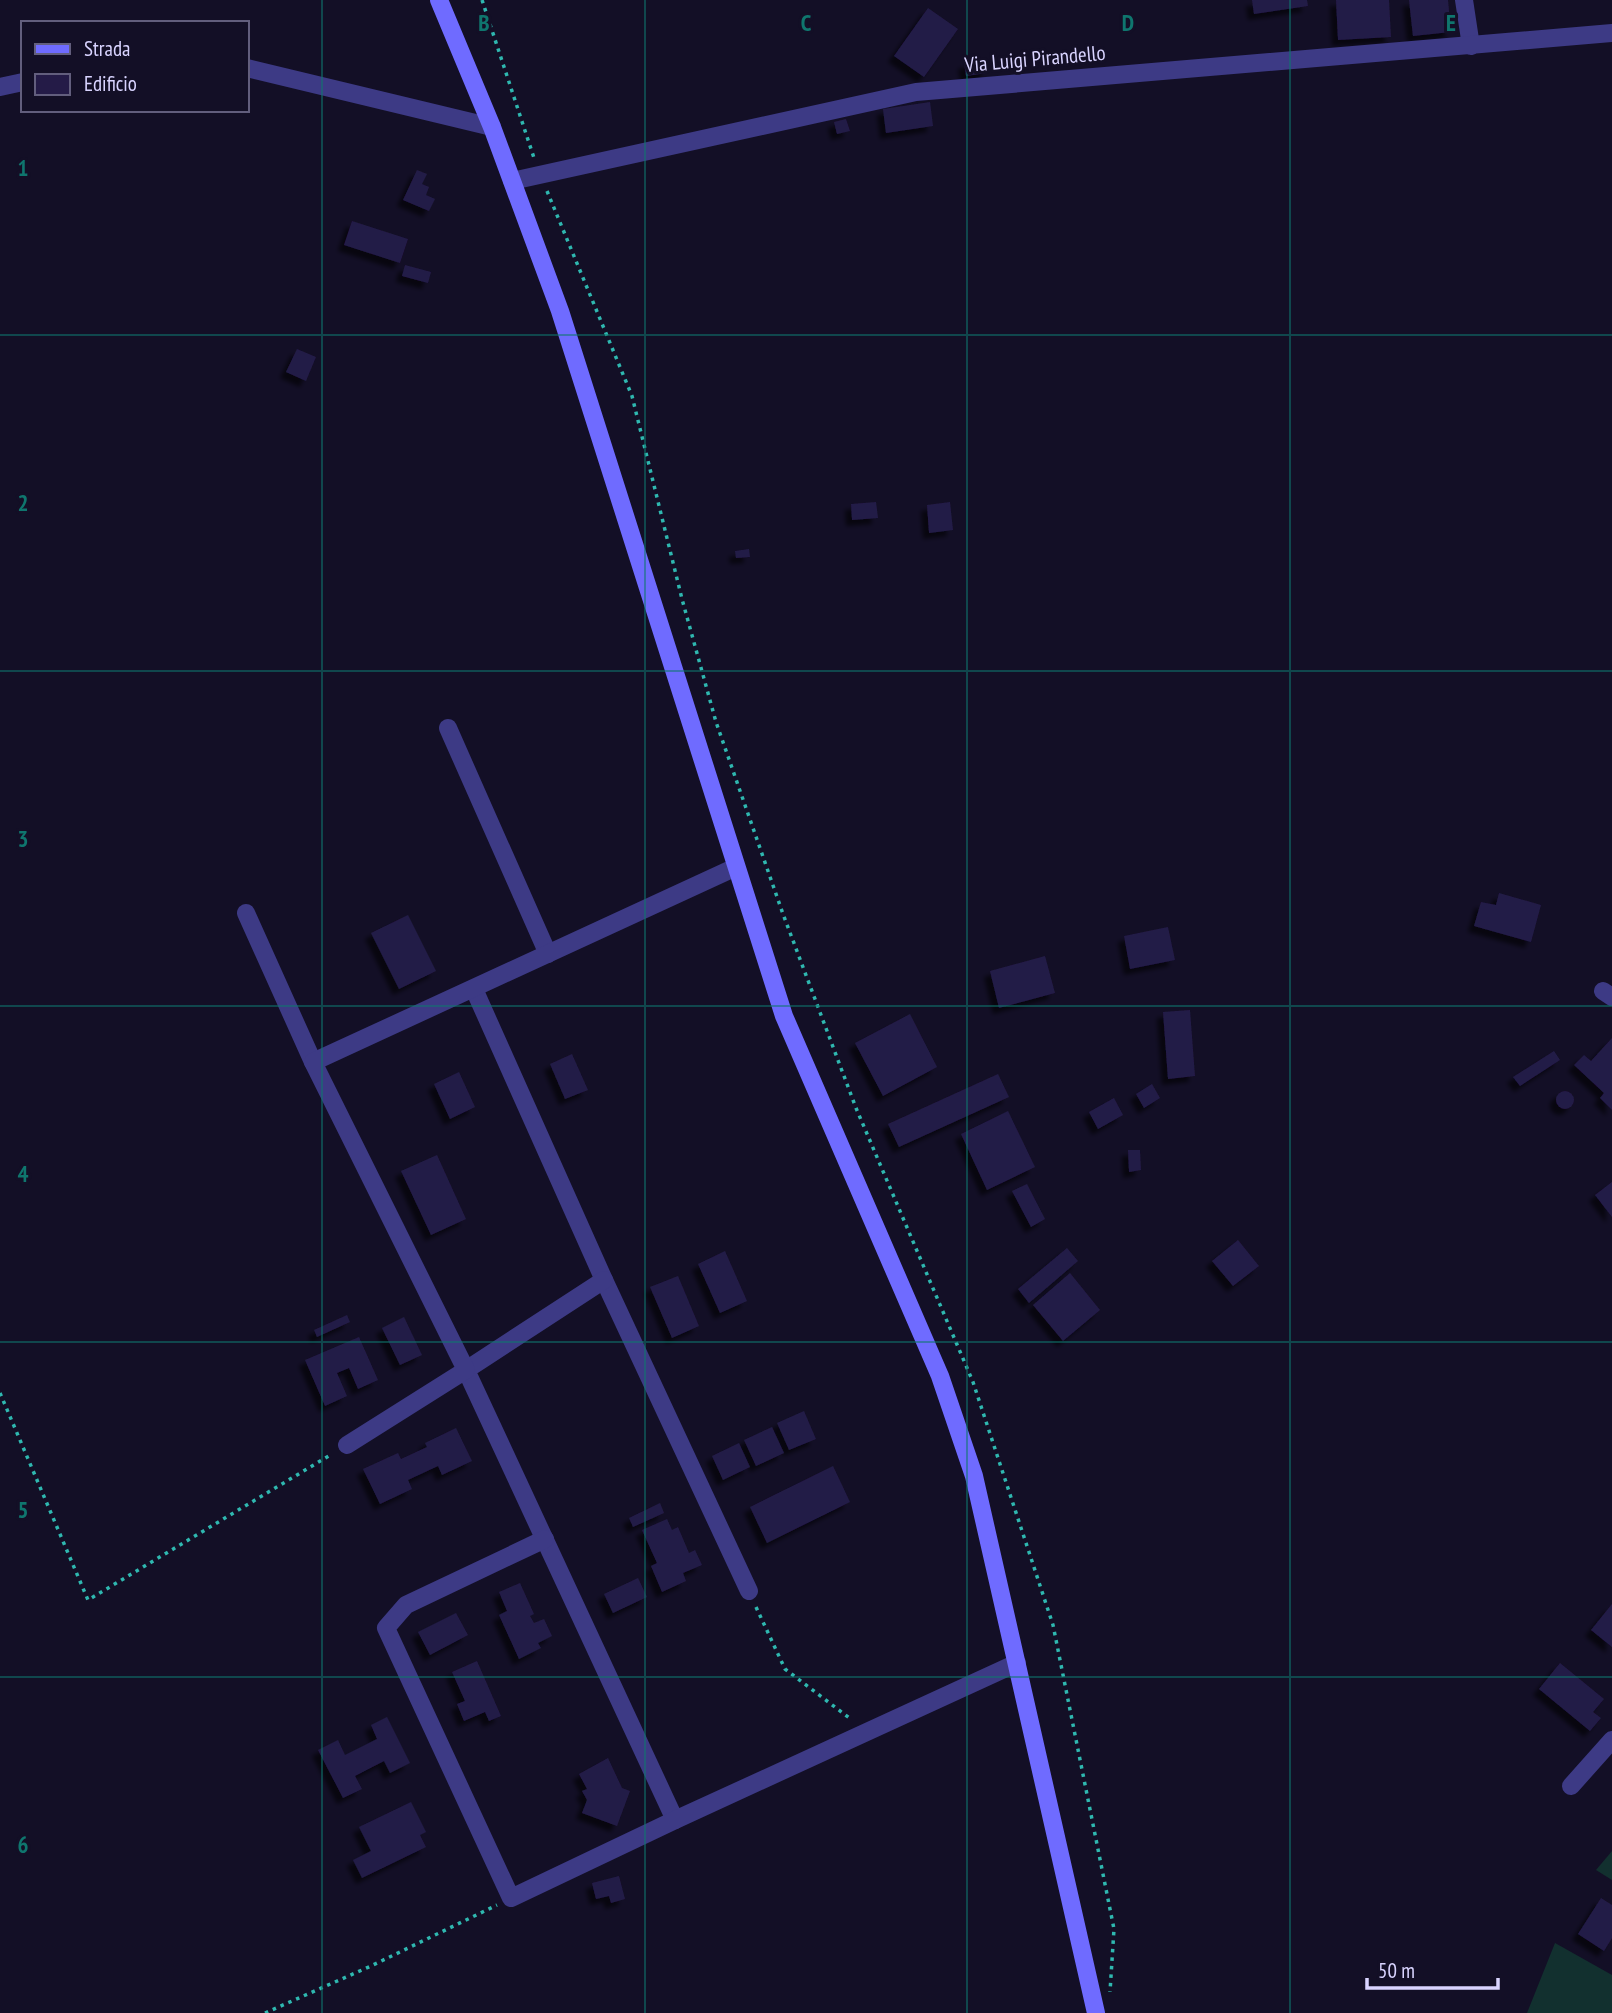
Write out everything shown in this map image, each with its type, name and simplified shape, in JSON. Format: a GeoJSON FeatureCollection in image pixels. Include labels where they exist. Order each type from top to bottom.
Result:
{"type":"FeatureCollection","features":[{"type":"Feature","properties":{"kind":"main road"},"geometry":{"type":"LineString","coordinates":[[439,0],[492,127],[560,311],[784,1016],[940,1376],[974,1476],[1096,2013]]}},
{"type":"Feature","properties":{"kind":"street"},"geometry":{"type":"LineString","coordinates":[[1464,0],[1471,46]]}},
{"type":"Feature","properties":{"kind":"street","name":"Via Luigi Pirandello"},"geometry":{"type":"LineString","coordinates":[[512,181],[916,92],[1612,33]]}},
{"type":"Feature","properties":{"kind":"street"},"geometry":{"type":"LineString","coordinates":[[248,68],[492,127]]}},
{"type":"Feature","properties":{"kind":"street"},"geometry":{"type":"LineString","coordinates":[[0,88],[21,83]]}},
{"type":"Feature","properties":{"kind":"street"},"geometry":{"type":"LineString","coordinates":[[448,729],[548,954]]}},
{"type":"Feature","properties":{"kind":"street"},"geometry":{"type":"LineString","coordinates":[[313,1062],[736,867]]}},
{"type":"Feature","properties":{"kind":"street"},"geometry":{"type":"LineString","coordinates":[[246,912],[313,1062],[466,1370],[675,1820]]}},
{"type":"Feature","properties":{"kind":"street"},"geometry":{"type":"LineString","coordinates":[[474,989],[604,1280],[748,1591]]}},
{"type":"Feature","properties":{"kind":"street"},"geometry":{"type":"LineString","coordinates":[[347,1446],[604,1280]]}},
{"type":"Feature","properties":{"kind":"street"},"geometry":{"type":"LineString","coordinates":[[545,1539],[406,1605],[386,1628],[511,1898],[1017,1663]]}},
{"type":"Feature","properties":{"kind":"street"},"geometry":{"type":"LineString","coordinates":[[1571,1786],[1612,1740]]}},
{"type":"Feature","properties":{"kind":"path"},"geometry":{"type":"LineString","coordinates":[[482,0],[540,175],[632,396],[682,599],[716,722],[778,901],[856,1108],[973,1382],[1053,1625],[1114,1930],[1110,1999]]}},
{"type":"Feature","properties":{"kind":"path"},"geometry":{"type":"LineString","coordinates":[[0,1393],[89,1600],[347,1446]]}},
{"type":"Feature","properties":{"kind":"path"},"geometry":{"type":"LineString","coordinates":[[748,1591],[785,1670],[868,1731]]}},
{"type":"Feature","properties":{"kind":"path"},"geometry":{"type":"LineString","coordinates":[[265,2013],[371,1966],[511,1898]]}},
{"type":"Feature","properties":{"kind":"green space"},"geometry":{"type":"Polygon","coordinates":[[[1612,1851],[1612,1880],[1596,1870],[1612,1851]]]}},
{"type":"Feature","properties":{"kind":"green space"},"geometry":{"type":"Polygon","coordinates":[[[1555,1943],[1612,1975],[1612,2013],[1527,2013],[1555,1943]]]}},
{"type":"Feature","properties":{"kind":"building"},"geometry":{"type":"Polygon","coordinates":[[[1252,0],[1307,0],[1308,6],[1254,14],[1252,0]]]}},
{"type":"Feature","properties":{"kind":"building"},"geometry":{"type":"Polygon","coordinates":[[[1336,0],[1389,0],[1391,37],[1338,40],[1336,0]]]}},
{"type":"Feature","properties":{"kind":"building"},"geometry":{"type":"Polygon","coordinates":[[[1409,0],[1448,0],[1451,32],[1413,36],[1409,0]]]}},
{"type":"Feature","properties":{"kind":"building"},"geometry":{"type":"Polygon","coordinates":[[[928,8],[958,29],[924,77],[894,56],[928,8]]]}},
{"type":"Feature","properties":{"kind":"building"},"geometry":{"type":"Polygon","coordinates":[[[985,59],[987,73],[966,76],[964,63],[985,59]]]}},
{"type":"Feature","properties":{"kind":"building"},"geometry":{"type":"Polygon","coordinates":[[[930,102],[933,126],[886,133],[883,109],[930,102]]]}},
{"type":"Feature","properties":{"kind":"building"},"geometry":{"type":"Polygon","coordinates":[[[846,119],[850,131],[837,134],[834,122],[846,119]]]}},
{"type":"Feature","properties":{"kind":"building"},"geometry":{"type":"Polygon","coordinates":[[[417,170],[427,174],[422,184],[429,187],[426,195],[435,199],[429,211],[403,200],[417,170]]]}},
{"type":"Feature","properties":{"kind":"building"},"geometry":{"type":"Polygon","coordinates":[[[352,221],[408,239],[400,263],[344,245],[352,221]]]}},
{"type":"Feature","properties":{"kind":"building"},"geometry":{"type":"Polygon","coordinates":[[[405,265],[431,272],[428,283],[402,276],[405,265]]]}},
{"type":"Feature","properties":{"kind":"building"},"geometry":{"type":"Polygon","coordinates":[[[297,349],[316,357],[306,381],[286,372],[297,349]]]}},
{"type":"Feature","properties":{"kind":"building"},"geometry":{"type":"Polygon","coordinates":[[[876,502],[878,518],[852,520],[851,504],[876,502]]]}},
{"type":"Feature","properties":{"kind":"building"},"geometry":{"type":"Polygon","coordinates":[[[950,502],[953,530],[929,533],[927,505],[950,502]]]}},
{"type":"Feature","properties":{"kind":"building"},"geometry":{"type":"Polygon","coordinates":[[[749,549],[750,557],[736,558],[735,551],[749,549]]]}},
{"type":"Feature","properties":{"kind":"building"},"geometry":{"type":"Polygon","coordinates":[[[1499,893],[1541,905],[1531,942],[1474,926],[1481,902],[1496,905],[1499,893]]]}},
{"type":"Feature","properties":{"kind":"building"},"geometry":{"type":"Polygon","coordinates":[[[408,915],[436,971],[399,989],[371,933],[408,915]]]}},
{"type":"Feature","properties":{"kind":"building"},"geometry":{"type":"Polygon","coordinates":[[[1168,927],[1175,960],[1130,969],[1124,936],[1168,927]]]}},
{"type":"Feature","properties":{"kind":"building"},"geometry":{"type":"Polygon","coordinates":[[[1045,956],[1055,993],[999,1008],[990,971],[1045,956]]]}},
{"type":"Feature","properties":{"kind":"building"},"geometry":{"type":"Polygon","coordinates":[[[1190,1010],[1195,1076],[1168,1079],[1163,1012],[1190,1010]]]}},
{"type":"Feature","properties":{"kind":"building"},"geometry":{"type":"Polygon","coordinates":[[[910,1014],[937,1067],[883,1096],[855,1043],[910,1014]]]}},
{"type":"Feature","properties":{"kind":"building"},"geometry":{"type":"Polygon","coordinates":[[[1612,1038],[1612,1110],[1600,1098],[1604,1093],[1574,1065],[1584,1055],[1591,1061],[1612,1038]]]}},
{"type":"Feature","properties":{"kind":"building"},"geometry":{"type":"Polygon","coordinates":[[[1554,1051],[1560,1060],[1520,1086],[1513,1077],[1554,1051]]]}},
{"type":"Feature","properties":{"kind":"building"},"geometry":{"type":"Polygon","coordinates":[[[572,1054],[588,1090],[565,1099],[550,1064],[572,1054]]]}},
{"type":"Feature","properties":{"kind":"building"},"geometry":{"type":"Polygon","coordinates":[[[459,1072],[475,1107],[450,1119],[434,1084],[459,1072]]]}},
{"type":"Feature","properties":{"kind":"building"},"geometry":{"type":"Polygon","coordinates":[[[998,1074],[1009,1097],[899,1147],[888,1124],[998,1074]]]}},
{"type":"Feature","properties":{"kind":"building"},"geometry":{"type":"Polygon","coordinates":[[[1152,1084],[1160,1098],[1144,1108],[1136,1094],[1152,1084]]]}},
{"type":"Feature","properties":{"kind":"building"},"geometry":{"type":"Polygon","coordinates":[[[1561,1091],[1569,1091],[1574,1100],[1572,1107],[1561,1109],[1556,1104],[1556,1096],[1561,1091]]]}},
{"type":"Feature","properties":{"kind":"building"},"geometry":{"type":"Polygon","coordinates":[[[1114,1098],[1123,1115],[1098,1129],[1089,1112],[1114,1098]]]}},
{"type":"Feature","properties":{"kind":"building"},"geometry":{"type":"Polygon","coordinates":[[[1008,1111],[1035,1167],[987,1190],[961,1134],[1008,1111]]]}},
{"type":"Feature","properties":{"kind":"building"},"geometry":{"type":"Polygon","coordinates":[[[1128,1150],[1140,1150],[1141,1170],[1129,1172],[1128,1150]]]}},
{"type":"Feature","properties":{"kind":"building"},"geometry":{"type":"Polygon","coordinates":[[[437,1155],[466,1219],[431,1235],[401,1171],[437,1155]]]}},
{"type":"Feature","properties":{"kind":"building"},"geometry":{"type":"Polygon","coordinates":[[[1612,1182],[1612,1217],[1595,1195],[1612,1182]]]}},
{"type":"Feature","properties":{"kind":"building"},"geometry":{"type":"Polygon","coordinates":[[[1027,1184],[1045,1219],[1031,1227],[1012,1191],[1027,1184]]]}},
{"type":"Feature","properties":{"kind":"building"},"geometry":{"type":"Polygon","coordinates":[[[1238,1240],[1259,1266],[1233,1286],[1212,1261],[1238,1240]]]}},
{"type":"Feature","properties":{"kind":"building"},"geometry":{"type":"Polygon","coordinates":[[[1067,1248],[1078,1261],[1029,1303],[1018,1289],[1067,1248]]]}},
{"type":"Feature","properties":{"kind":"building"},"geometry":{"type":"Polygon","coordinates":[[[725,1251],[747,1301],[720,1313],[698,1264],[725,1251]]]}},
{"type":"Feature","properties":{"kind":"building"},"geometry":{"type":"Polygon","coordinates":[[[1070,1273],[1100,1310],[1063,1341],[1033,1305],[1070,1273]]]}},
{"type":"Feature","properties":{"kind":"building"},"geometry":{"type":"Polygon","coordinates":[[[678,1276],[699,1326],[672,1338],[650,1287],[678,1276]]]}},
{"type":"Feature","properties":{"kind":"building"},"geometry":{"type":"Polygon","coordinates":[[[347,1315],[350,1322],[317,1337],[314,1330],[347,1315]]]}},
{"type":"Feature","properties":{"kind":"building"},"geometry":{"type":"Polygon","coordinates":[[[404,1317],[422,1355],[400,1365],[382,1328],[404,1317]]]}},
{"type":"Feature","properties":{"kind":"building"},"geometry":{"type":"Polygon","coordinates":[[[359,1337],[378,1380],[358,1389],[349,1368],[337,1373],[347,1396],[325,1406],[305,1360],[359,1337]]]}},
{"type":"Feature","properties":{"kind":"building"},"geometry":{"type":"Polygon","coordinates":[[[804,1411],[816,1439],[789,1450],[777,1423],[804,1411]]]}},
{"type":"Feature","properties":{"kind":"building"},"geometry":{"type":"Polygon","coordinates":[[[772,1427],[784,1453],[756,1466],[744,1440],[772,1427]]]}},
{"type":"Feature","properties":{"kind":"building"},"geometry":{"type":"Polygon","coordinates":[[[456,1428],[472,1461],[442,1475],[438,1466],[408,1480],[412,1489],[380,1504],[363,1469],[398,1453],[401,1459],[427,1447],[425,1443],[456,1428]]]}},
{"type":"Feature","properties":{"kind":"building"},"geometry":{"type":"Polygon","coordinates":[[[739,1443],[750,1467],[723,1480],[712,1456],[739,1443]]]}},
{"type":"Feature","properties":{"kind":"building"},"geometry":{"type":"Polygon","coordinates":[[[833,1466],[850,1502],[767,1543],[750,1507],[833,1466]]]}},
{"type":"Feature","properties":{"kind":"building"},"geometry":{"type":"Polygon","coordinates":[[[660,1503],[664,1513],[633,1527],[629,1518],[660,1503]]]}},
{"type":"Feature","properties":{"kind":"building"},"geometry":{"type":"Polygon","coordinates":[[[667,1519],[672,1530],[678,1527],[689,1553],[695,1550],[702,1565],[683,1573],[686,1581],[662,1592],[651,1566],[657,1563],[642,1530],[667,1519]]]}},
{"type":"Feature","properties":{"kind":"building"},"geometry":{"type":"Polygon","coordinates":[[[638,1578],[647,1597],[613,1613],[604,1594],[638,1578]]]}},
{"type":"Feature","properties":{"kind":"building"},"geometry":{"type":"Polygon","coordinates":[[[520,1583],[534,1614],[530,1616],[534,1623],[544,1619],[552,1636],[538,1643],[541,1648],[519,1659],[499,1615],[507,1611],[499,1592],[520,1583]]]}},
{"type":"Feature","properties":{"kind":"building"},"geometry":{"type":"Polygon","coordinates":[[[1612,1604],[1612,1647],[1591,1630],[1612,1604]]]}},
{"type":"Feature","properties":{"kind":"building"},"geometry":{"type":"Polygon","coordinates":[[[456,1613],[468,1635],[430,1655],[418,1632],[456,1613]]]}},
{"type":"Feature","properties":{"kind":"building"},"geometry":{"type":"Polygon","coordinates":[[[477,1661],[501,1716],[489,1721],[485,1712],[464,1721],[457,1704],[465,1701],[452,1672],[477,1661]]]}},
{"type":"Feature","properties":{"kind":"building"},"geometry":{"type":"Polygon","coordinates":[[[1560,1663],[1604,1699],[1593,1712],[1601,1718],[1590,1731],[1539,1689],[1560,1663]]]}},
{"type":"Feature","properties":{"kind":"building"},"geometry":{"type":"Polygon","coordinates":[[[387,1717],[410,1763],[390,1773],[384,1761],[355,1776],[362,1789],[343,1798],[318,1750],[338,1740],[345,1755],[377,1739],[371,1725],[387,1717]]]}},
{"type":"Feature","properties":{"kind":"building"},"geometry":{"type":"Polygon","coordinates":[[[608,1758],[622,1788],[630,1791],[617,1826],[582,1813],[587,1800],[582,1791],[587,1789],[579,1774],[608,1758]]]}},
{"type":"Feature","properties":{"kind":"building"},"geometry":{"type":"Polygon","coordinates":[[[411,1802],[426,1832],[420,1835],[426,1847],[362,1878],[353,1860],[371,1851],[359,1827],[411,1802]]]}},
{"type":"Feature","properties":{"kind":"building"},"geometry":{"type":"Polygon","coordinates":[[[619,1876],[625,1899],[611,1903],[609,1896],[596,1899],[592,1883],[619,1876]]]}},
{"type":"Feature","properties":{"kind":"building"},"geometry":{"type":"Polygon","coordinates":[[[1601,1898],[1612,1905],[1612,1938],[1604,1951],[1578,1934],[1601,1898]]]}}]}
